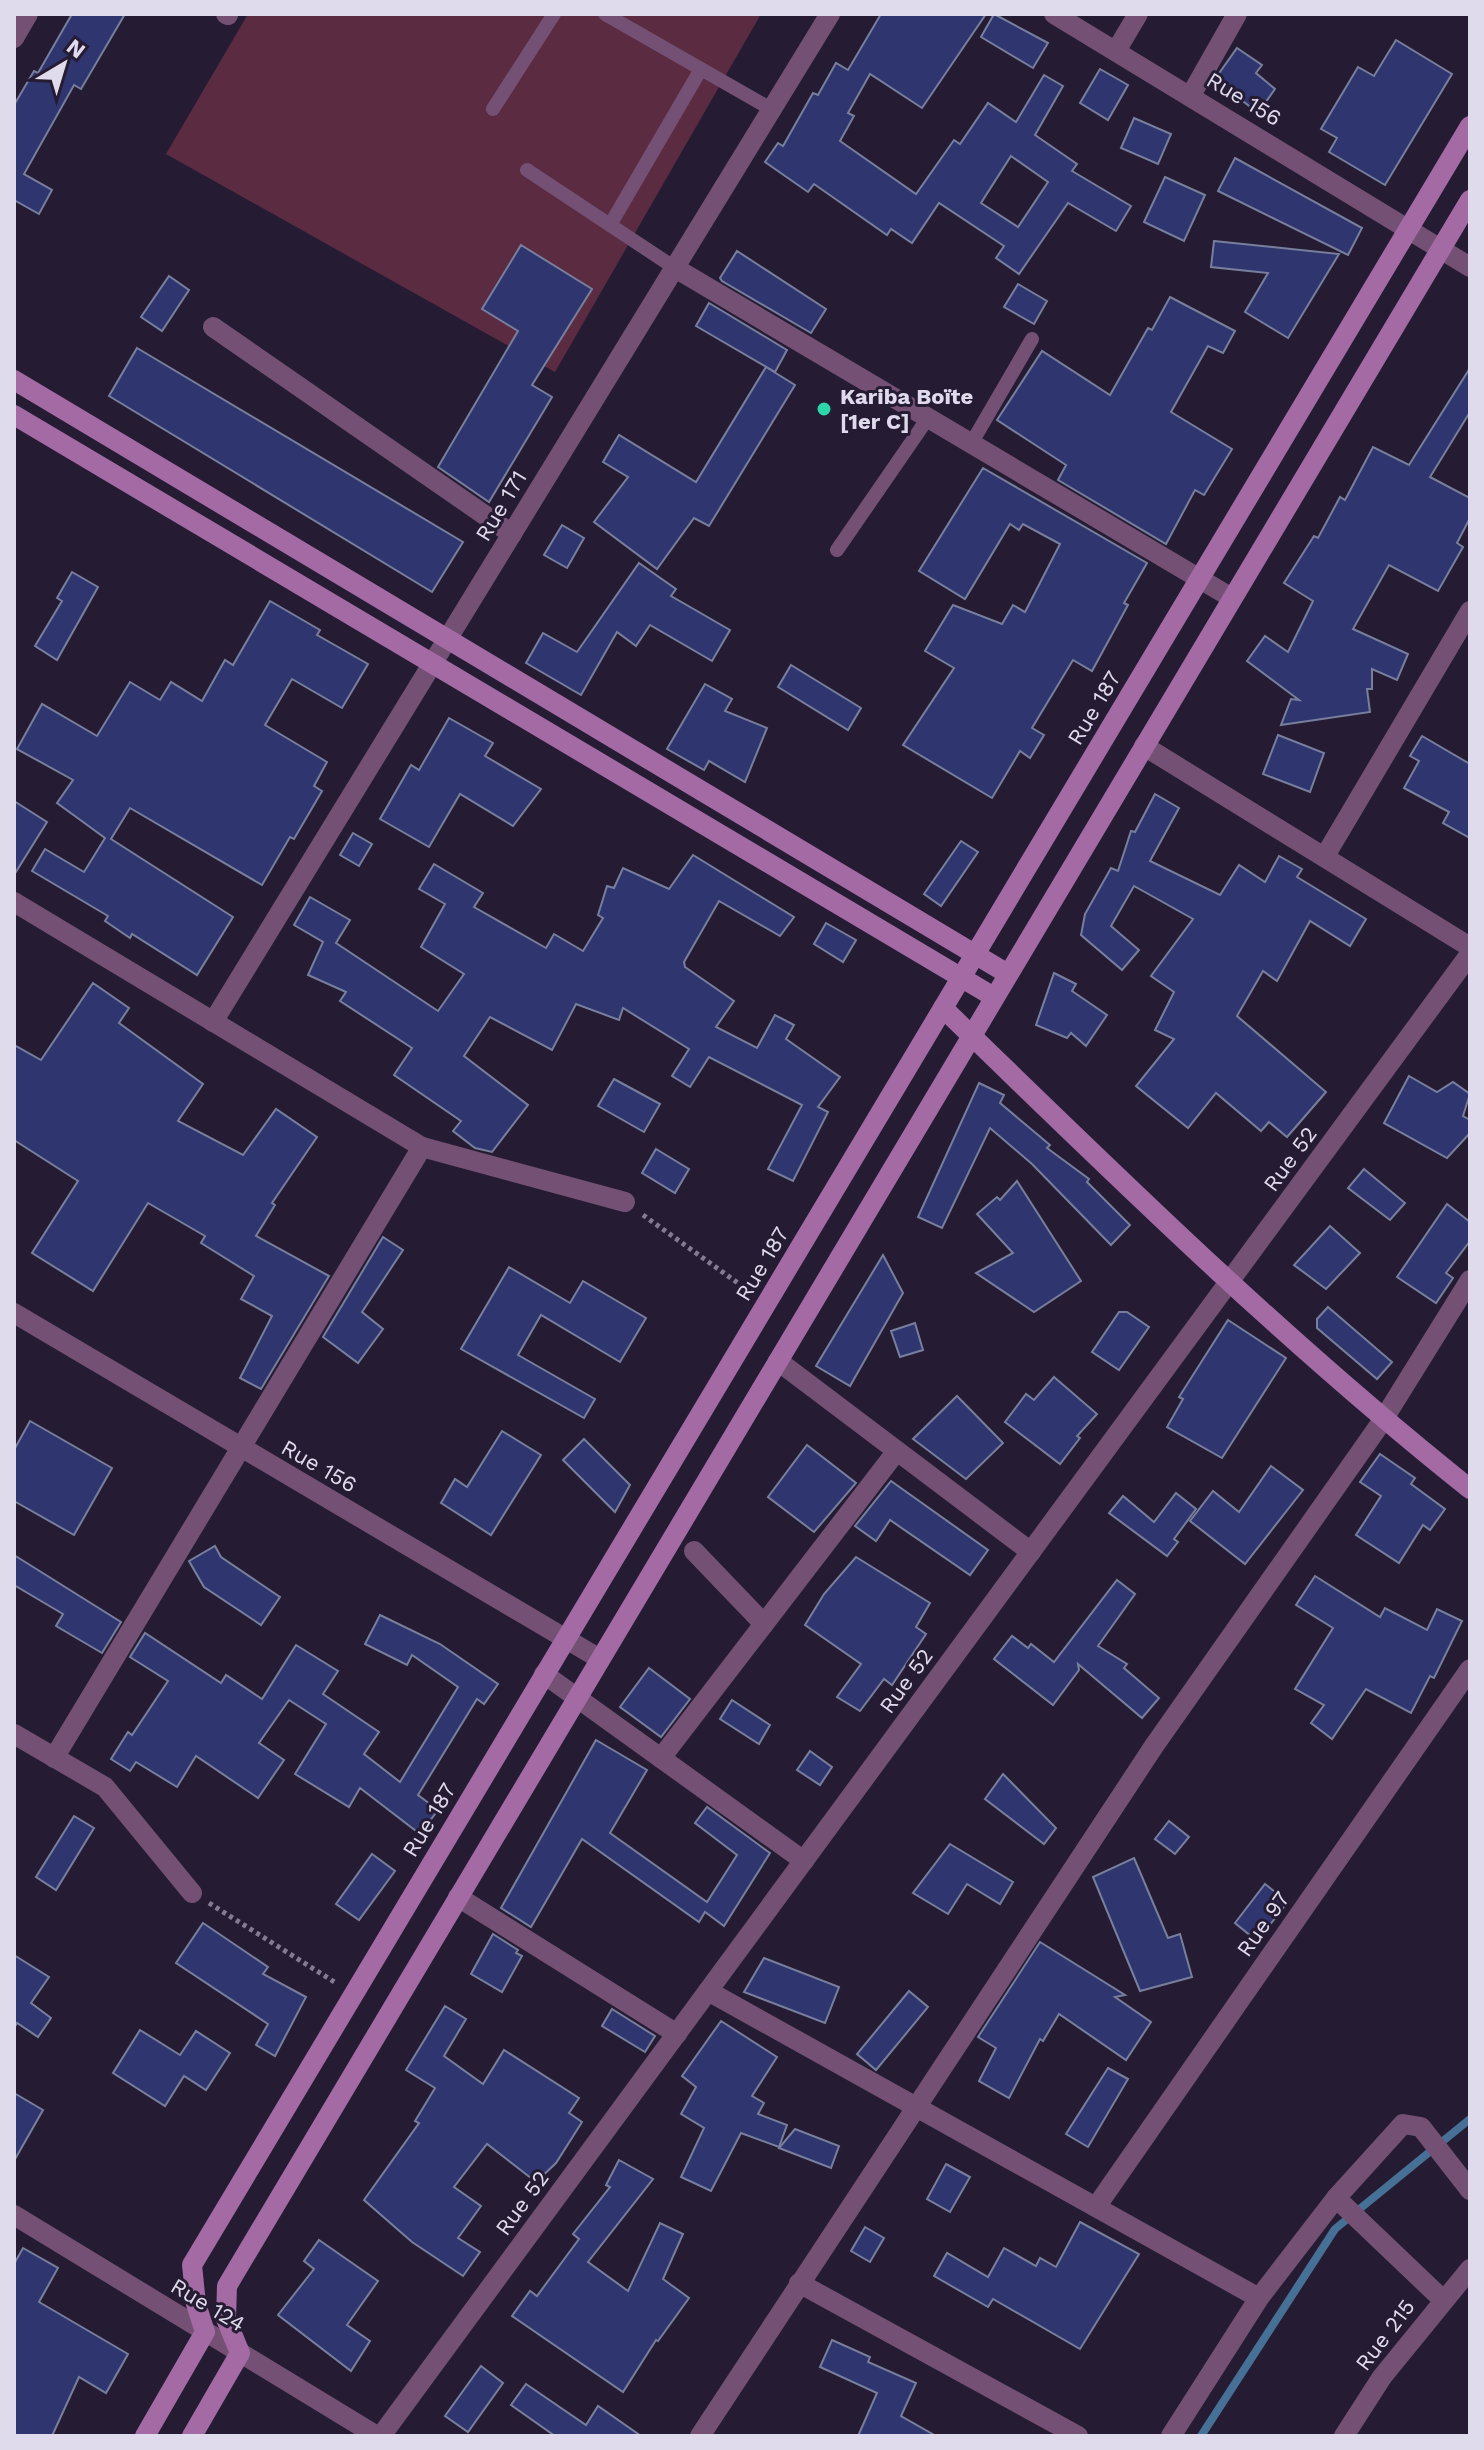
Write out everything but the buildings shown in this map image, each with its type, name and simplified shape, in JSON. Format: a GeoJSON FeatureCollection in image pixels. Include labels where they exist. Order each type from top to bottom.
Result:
{"type":"FeatureCollection","features":[{"type":"Feature","properties":{"kind":"street"},"geometry":{"type":"LineString","coordinates":[[14,38],[28,14]]}},
{"type":"Feature","properties":{"kind":"street","name":"Rue 171"},"geometry":{"type":"LineString","coordinates":[[213,1022],[830,14]]}},
{"type":"Feature","properties":{"kind":"street","name":"Rue 156"},"geometry":{"type":"LineString","coordinates":[[1054,14],[1470,267]]}},
{"type":"Feature","properties":{"kind":"street"},"geometry":{"type":"LineString","coordinates":[[1116,51],[1138,14]]}},
{"type":"Feature","properties":{"kind":"street"},"geometry":{"type":"LineString","coordinates":[[1191,95],[1237,14]]}},
{"type":"Feature","properties":{"kind":"street","name":"Rue 187"},"geometry":{"type":"LineString","coordinates":[[205,2332],[196,2304],[192,2265],[1470,126]]}},
{"type":"Feature","properties":{"kind":"street"},"geometry":{"type":"LineString","coordinates":[[192,2436],[240,2353],[226,2319],[227,2286],[1470,200]]}},
{"type":"Feature","properties":{"kind":"street"},"geometry":{"type":"LineString","coordinates":[[675,268],[1232,598]]}},
{"type":"Feature","properties":{"kind":"street"},"geometry":{"type":"LineString","coordinates":[[213,327],[512,534]]}},
{"type":"Feature","properties":{"kind":"street"},"geometry":{"type":"LineString","coordinates":[[14,380],[1008,974]]}},
{"type":"Feature","properties":{"kind":"street"},"geometry":{"type":"LineString","coordinates":[[14,415],[994,997]]}},
{"type":"Feature","properties":{"kind":"street"},"geometry":{"type":"LineString","coordinates":[[1325,856],[1470,611]]}},
{"type":"Feature","properties":{"kind":"street"},"geometry":{"type":"LineString","coordinates":[[1144,746],[1470,947]]}},
{"type":"Feature","properties":{"kind":"street"},"geometry":{"type":"LineString","coordinates":[[14,902],[422,1147],[625,1202]]}},
{"type":"Feature","properties":{"kind":"street","name":"Rue 52"},"geometry":{"type":"LineString","coordinates":[[379,2436],[1470,954]]}},
{"type":"Feature","properties":{"kind":"street"},"geometry":{"type":"LineString","coordinates":[[943,1008],[1229,1283],[1383,1420],[1470,1489]]}},
{"type":"Feature","properties":{"kind":"street"},"geometry":{"type":"LineString","coordinates":[[54,1758],[422,1147]]}},
{"type":"Feature","properties":{"kind":"street"},"geometry":{"type":"LineString","coordinates":[[700,2436],[1154,1746],[1383,1420],[1470,1280]]}},
{"type":"Feature","properties":{"kind":"street","name":"Rue 156"},"geometry":{"type":"LineString","coordinates":[[14,1313],[600,1659]]}},
{"type":"Feature","properties":{"kind":"street"},"geometry":{"type":"LineString","coordinates":[[778,1361],[1031,1552]]}},
{"type":"Feature","properties":{"kind":"street"},"geometry":{"type":"LineString","coordinates":[[661,1758],[896,1452]]}},
{"type":"Feature","properties":{"kind":"street"},"geometry":{"type":"LineString","coordinates":[[694,1551],[764,1624]]}},
{"type":"Feature","properties":{"kind":"street","name":"Rue 97"},"geometry":{"type":"LineString","coordinates":[[1096,2207],[1470,1669]]}},
{"type":"Feature","properties":{"kind":"street"},"geometry":{"type":"LineString","coordinates":[[544,1674],[804,1861]]}},
{"type":"Feature","properties":{"kind":"street"},"geometry":{"type":"LineString","coordinates":[[14,1734],[105,1787],[192,1893]]}},
{"type":"Feature","properties":{"kind":"street"},"geometry":{"type":"LineString","coordinates":[[458,1897],[677,2034]]}},
{"type":"Feature","properties":{"kind":"street"},"geometry":{"type":"LineString","coordinates":[[708,1991],[1259,2298]]}},
{"type":"Feature","properties":{"kind":"street"},"geometry":{"type":"LineString","coordinates":[[1171,2436],[1259,2298],[1341,2203],[1403,2124],[1421,2127],[1431,2136],[1465,2184]]}},
{"type":"Feature","properties":{"kind":"street"},"geometry":{"type":"LineString","coordinates":[[1341,2203],[1442,2299]]}},
{"type":"Feature","properties":{"kind":"street","name":"Rue 124"},"geometry":{"type":"LineString","coordinates":[[14,2215],[379,2436]]}},
{"type":"Feature","properties":{"kind":"street","name":"Rue 215"},"geometry":{"type":"LineString","coordinates":[[1352,2433],[1382,2377],[1442,2299],[1470,2269]]}},
{"type":"Feature","properties":{"kind":"street"},"geometry":{"type":"LineString","coordinates":[[799,2283],[1078,2436]]}},
{"type":"Feature","properties":{"kind":"street"},"geometry":{"type":"LineString","coordinates":[[145,2436],[205,2332]]}},
{"type":"Feature","properties":{"kind":"lane"},"geometry":{"type":"LineString","coordinates":[[493,109],[554,14]]}},
{"type":"Feature","properties":{"kind":"lane"},"geometry":{"type":"LineString","coordinates":[[605,14],[771,109]]}},
{"type":"Feature","properties":{"kind":"lane"},"geometry":{"type":"LineString","coordinates":[[610,225],[701,69]]}},
{"type":"Feature","properties":{"kind":"lane"},"geometry":{"type":"LineString","coordinates":[[527,170],[675,268]]}},
{"type":"Feature","properties":{"kind":"lane"},"geometry":{"type":"LineString","coordinates":[[971,444],[1032,339]]}},
{"type":"Feature","properties":{"kind":"lane"},"geometry":{"type":"LineString","coordinates":[[837,550],[928,418]]}},
{"type":"Feature","properties":{"kind":"path"},"geometry":{"type":"LineString","coordinates":[[625,1202],[766,1304]]}},
{"type":"Feature","properties":{"kind":"path"},"geometry":{"type":"LineString","coordinates":[[192,1893],[354,1994]]}},
{"type":"Feature","properties":{"kind":"shaded area"},"geometry":{"type":"Polygon","coordinates":[[[248,14],[761,14],[555,372],[166,154],[248,14]]]}},
{"type":"Feature","properties":{"kind":"waterway"},"geometry":{"type":"LineString","coordinates":[[1201,2436],[1335,2229],[1470,2119]]}},
{"type":"Feature","properties":{"kind":"place","name":"Kariba Boïte [1er C]"},"geometry":{"type":"Point","coordinates":[824,409]}}]}
